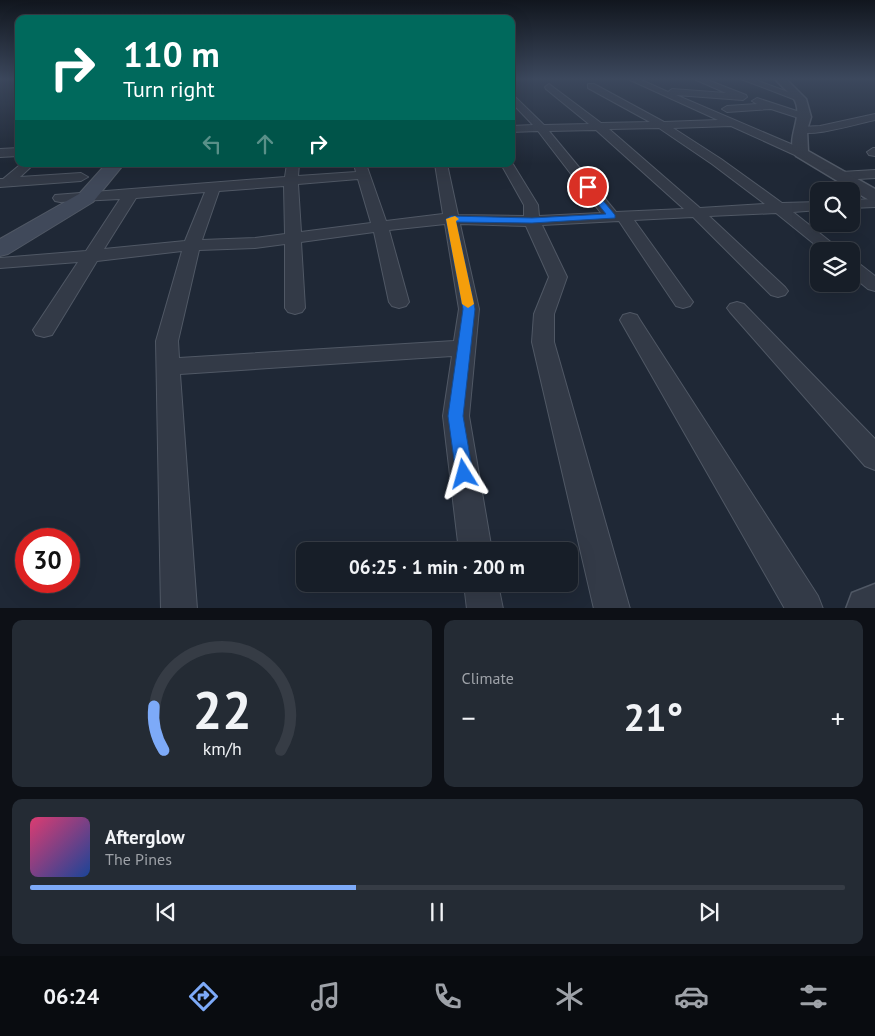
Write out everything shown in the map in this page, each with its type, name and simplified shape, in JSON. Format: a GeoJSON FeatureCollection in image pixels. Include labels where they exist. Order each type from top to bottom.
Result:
{"type":"FeatureCollection","features":[{"type":"Feature","properties":{"kind":"main road"},"geometry":{"type":"LineString","coordinates":[[0,249],[86,198],[112,167]]}},
{"type":"Feature","properties":{"kind":"main road"},"geometry":{"type":"LineString","coordinates":[[0,232],[27,219],[60,198],[74,187],[88,170]]}},
{"type":"Feature","properties":{"kind":"street"},"geometry":{"type":"LineString","coordinates":[[522,107],[617,216],[683,302]]}},
{"type":"Feature","properties":{"kind":"street"},"geometry":{"type":"LineString","coordinates":[[577,107],[602,126],[698,212],[778,291]]}},
{"type":"Feature","properties":{"kind":"street"},"geometry":{"type":"LineString","coordinates":[[633,107],[664,125],[780,208],[822,242]]}},
{"type":"Feature","properties":{"kind":"street"},"geometry":{"type":"LineString","coordinates":[[697,107],[801,153],[875,196]]}},
{"type":"Feature","properties":{"kind":"street"},"geometry":{"type":"LineString","coordinates":[[704,111],[752,107]]}},
{"type":"Feature","properties":{"kind":"street"},"geometry":{"type":"LineString","coordinates":[[772,107],[802,124],[820,129],[875,117]]}},
{"type":"Feature","properties":{"kind":"street"},"geometry":{"type":"LineString","coordinates":[[800,107],[802,124],[801,153]]}},
{"type":"Feature","properties":{"kind":"street"},"geometry":{"type":"LineString","coordinates":[[515,129],[731,123]]}},
{"type":"Feature","properties":{"kind":"street"},"geometry":{"type":"LineString","coordinates":[[0,153],[15,152]]}},
{"type":"Feature","properties":{"kind":"street"},"geometry":{"type":"LineString","coordinates":[[3,183],[24,167]]}},
{"type":"Feature","properties":{"kind":"street"},"geometry":{"type":"LineString","coordinates":[[293,167],[291,181],[295,308]]}},
{"type":"Feature","properties":{"kind":"street"},"geometry":{"type":"LineString","coordinates":[[442,167],[469,309],[456,416],[475,542]]}},
{"type":"Feature","properties":{"kind":"street"},"geometry":{"type":"LineString","coordinates":[[509,167],[531,205],[532,221],[558,277],[544,314],[543,342],[612,608]]}},
{"type":"Feature","properties":{"kind":"street"},"geometry":{"type":"LineString","coordinates":[[3,183],[88,170]]}},
{"type":"Feature","properties":{"kind":"street"},"geometry":{"type":"LineString","coordinates":[[60,198],[86,198],[291,181],[362,170],[380,226],[399,302]]}},
{"type":"Feature","properties":{"kind":"street"},"geometry":{"type":"LineString","coordinates":[[841,176],[875,174]]}},
{"type":"Feature","properties":{"kind":"street"},"geometry":{"type":"LineString","coordinates":[[180,608],[167,366],[168,331],[192,245],[214,187]]}},
{"type":"Feature","properties":{"kind":"street"},"geometry":{"type":"LineString","coordinates":[[44,330],[131,194]]}},
{"type":"Feature","properties":{"kind":"street"},"geometry":{"type":"LineString","coordinates":[[860,204],[875,203]]}},
{"type":"Feature","properties":{"kind":"street"},"geometry":{"type":"LineString","coordinates":[[0,263],[91,256],[192,245],[255,243],[380,226],[451,219],[532,221],[810,206]]}},
{"type":"Feature","properties":{"kind":"street"},"geometry":{"type":"LineString","coordinates":[[860,273],[875,285]]}},
{"type":"Feature","properties":{"kind":"street"},"geometry":{"type":"LineString","coordinates":[[737,308],[875,458]]}},
{"type":"Feature","properties":{"kind":"street"},"geometry":{"type":"LineString","coordinates":[[630,320],[805,608]]}},
{"type":"Feature","properties":{"kind":"street"},"geometry":{"type":"LineString","coordinates":[[167,366],[464,348]]}},
{"type":"Feature","properties":{"kind":"street"},"geometry":{"type":"LineString","coordinates":[[482,592],[485,608]]}},
{"type":"Feature","properties":{"kind":"street"},"geometry":{"type":"LineString","coordinates":[[868,608],[875,607]]}},
{"type":"Feature","properties":{"kind":"slow traffic"},"geometry":{"type":"LineString","coordinates":[[455,219],[451,219],[468,304]]}},
{"type":"Feature","properties":{"kind":"route"},"geometry":{"type":"LineString","coordinates":[[464,474],[456,416],[469,309],[451,219],[532,221],[612,217],[588,187]]}}]}
